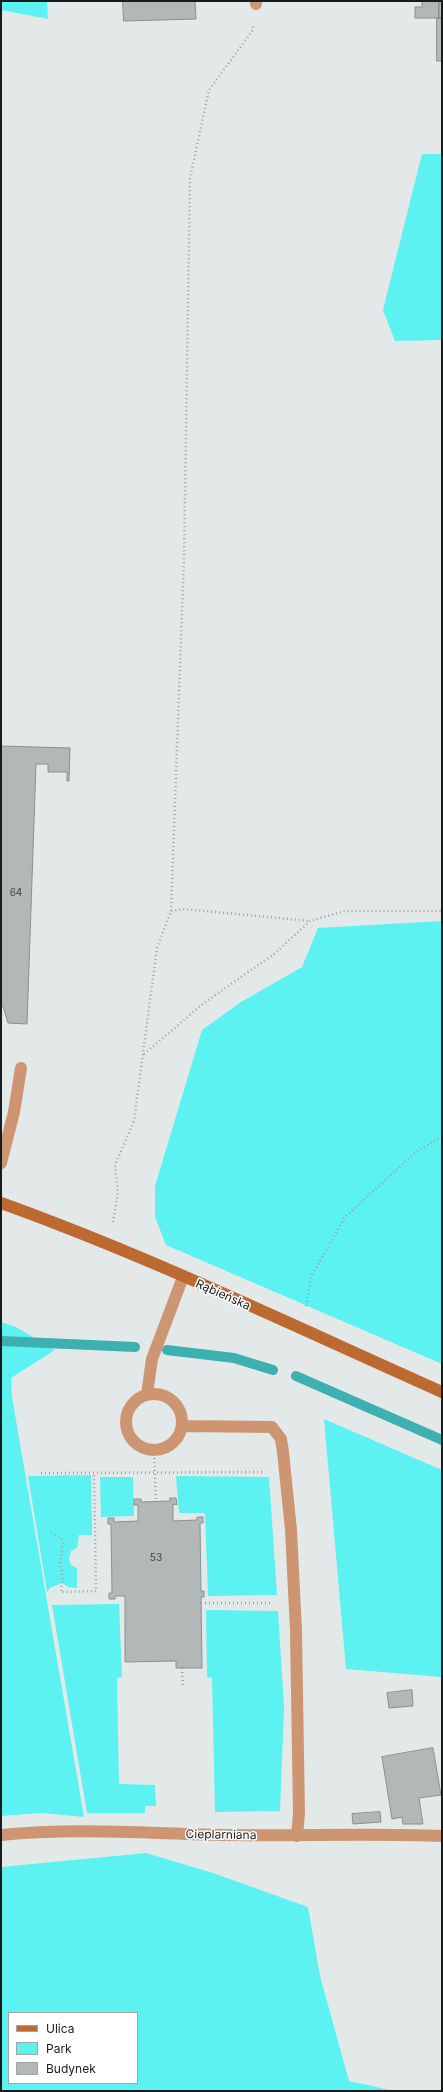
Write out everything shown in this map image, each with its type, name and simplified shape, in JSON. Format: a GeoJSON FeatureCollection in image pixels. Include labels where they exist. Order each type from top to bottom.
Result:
{"type":"FeatureCollection","features":[{"type":"Feature","properties":{"kind":"street"},"geometry":{"type":"LineString","coordinates":[[1,1163],[14,1112],[21,1068]]}},
{"type":"Feature","properties":{"kind":"street","name":"Rąbieńska"},"geometry":{"type":"LineString","coordinates":[[1,1203],[109,1245],[442,1392]]}},
{"type":"Feature","properties":{"kind":"street"},"geometry":{"type":"LineString","coordinates":[[148,1394],[148,1378],[152,1359],[183,1277]]}},
{"type":"Feature","properties":{"kind":"street"},"geometry":{"type":"LineString","coordinates":[[148,1394],[160,1394],[169,1397],[176,1403],[181,1411],[182,1426],[178,1438],[163,1449],[145,1449],[136,1444],[130,1437],[126,1428],[128,1409],[134,1402],[148,1394]]}},
{"type":"Feature","properties":{"kind":"street"},"geometry":{"type":"LineString","coordinates":[[182,1426],[272,1427],[281,1439],[291,1530],[295,1603],[299,1813],[298,1836]]}},
{"type":"Feature","properties":{"kind":"street","name":"Cieplarniana"},"geometry":{"type":"LineString","coordinates":[[1,1836],[52,1832],[298,1836],[394,1834],[442,1836]]}},
{"type":"Feature","properties":{"kind":"path"},"geometry":{"type":"LineString","coordinates":[[109,1245],[118,1193],[115,1165],[134,1121],[157,948],[171,911],[184,558],[190,178],[208,90],[253,30],[256,3]]}},
{"type":"Feature","properties":{"kind":"path"},"geometry":{"type":"LineString","coordinates":[[171,911],[184,909],[310,921],[345,911],[442,911]]}},
{"type":"Feature","properties":{"kind":"path"},"geometry":{"type":"LineString","coordinates":[[143,1055],[204,1003],[274,954],[310,921]]}},
{"type":"Feature","properties":{"kind":"path"},"geometry":{"type":"LineString","coordinates":[[302,1330],[311,1277],[345,1217],[415,1153],[442,1136]]}},
{"type":"Feature","properties":{"kind":"path"},"geometry":{"type":"LineString","coordinates":[[154,1450],[156,1502]]}},
{"type":"Feature","properties":{"kind":"path"},"geometry":{"type":"LineString","coordinates":[[41,1473],[285,1472]]}},
{"type":"Feature","properties":{"kind":"path"},"geometry":{"type":"LineString","coordinates":[[51,1533],[61,1538],[63,1543],[60,1564],[63,1577],[61,1592],[96,1591],[94,1473]]}},
{"type":"Feature","properties":{"kind":"path"},"geometry":{"type":"LineString","coordinates":[[201,1603],[295,1603]]}},
{"type":"Feature","properties":{"kind":"path"},"geometry":{"type":"LineString","coordinates":[[182,1668],[183,1687]]}},
{"type":"Feature","properties":{"kind":"green space"},"geometry":{"type":"Polygon","coordinates":[[[1,1],[47,1],[48,19],[1,10],[1,1]]]}},
{"type":"Feature","properties":{"kind":"green space"},"geometry":{"type":"Polygon","coordinates":[[[422,154],[442,154],[442,340],[395,341],[383,310],[422,154]]]}},
{"type":"Feature","properties":{"kind":"green space"},"geometry":{"type":"Polygon","coordinates":[[[442,921],[442,1364],[166,1245],[155,1217],[155,1186],[202,1030],[241,1002],[302,967],[318,928],[442,921]]]}},
{"type":"Feature","properties":{"kind":"green space"},"geometry":{"type":"Polygon","coordinates":[[[1,1322],[16,1327],[55,1350],[11,1378],[12,1397],[84,1817],[42,1813],[1,1816],[1,1322]]]}},
{"type":"Feature","properties":{"kind":"green space"},"geometry":{"type":"Polygon","coordinates":[[[324,1419],[442,1470],[442,1677],[346,1669],[324,1419]]]}},
{"type":"Feature","properties":{"kind":"green space"},"geometry":{"type":"Polygon","coordinates":[[[91,1475],[92,1535],[79,1535],[77,1548],[71,1551],[69,1558],[71,1565],[77,1568],[77,1588],[68,1587],[62,1583],[50,1588],[47,1592],[28,1476],[91,1475]]]}},
{"type":"Feature","properties":{"kind":"green space"},"geometry":{"type":"Polygon","coordinates":[[[176,1476],[269,1477],[277,1595],[208,1596],[205,1513],[179,1513],[176,1476]]]}},
{"type":"Feature","properties":{"kind":"green space"},"geometry":{"type":"Polygon","coordinates":[[[100,1477],[133,1477],[134,1516],[101,1517],[100,1477]]]}},
{"type":"Feature","properties":{"kind":"green space"},"geometry":{"type":"Polygon","coordinates":[[[119,1604],[122,1677],[117,1678],[119,1784],[155,1785],[156,1806],[145,1806],[145,1813],[87,1813],[52,1605],[119,1604]]]}},
{"type":"Feature","properties":{"kind":"green space"},"geometry":{"type":"Polygon","coordinates":[[[206,1610],[278,1611],[284,1707],[280,1811],[215,1812],[212,1678],[207,1677],[206,1610]]]}},
{"type":"Feature","properties":{"kind":"green space"},"geometry":{"type":"Polygon","coordinates":[[[146,1853],[213,1873],[308,1907],[320,1976],[349,2081],[394,2091],[1,2091],[1,1867],[146,1853]]]}},
{"type":"Feature","properties":{"kind":"building"},"geometry":{"type":"Polygon","coordinates":[[[123,1],[195,1],[196,19],[124,21],[123,1]]]}},
{"type":"Feature","properties":{"kind":"building"},"geometry":{"type":"Polygon","coordinates":[[[422,1],[439,1],[439,18],[415,18],[415,7],[422,7],[422,1]]]}},
{"type":"Feature","properties":{"kind":"building"},"geometry":{"type":"Polygon","coordinates":[[[439,1],[442,1],[442,18],[439,18],[439,1]]]}},
{"type":"Feature","properties":{"kind":"building"},"geometry":{"type":"Polygon","coordinates":[[[437,18],[442,18],[442,61],[437,61],[437,18]]]}},
{"type":"Feature","properties":{"kind":"building"},"geometry":{"type":"Polygon","coordinates":[[[1,746],[70,748],[69,781],[67,781],[67,772],[48,772],[48,764],[36,764],[27,1024],[8,1023],[3,1006],[1,1006],[1,746]]]}},
{"type":"Feature","properties":{"kind":"building"},"geometry":{"type":"Polygon","coordinates":[[[170,1498],[176,1498],[177,1505],[173,1504],[173,1521],[197,1520],[197,1517],[203,1517],[203,1523],[200,1523],[201,1591],[204,1591],[204,1597],[201,1597],[202,1668],[176,1668],[176,1661],[125,1662],[125,1596],[115,1596],[115,1599],[109,1599],[109,1593],[112,1593],[111,1524],[108,1524],[108,1518],[114,1518],[114,1522],[138,1521],[138,1505],[134,1505],[134,1499],[141,1499],[141,1502],[170,1501],[170,1498]]]}},
{"type":"Feature","properties":{"kind":"building"},"geometry":{"type":"Polygon","coordinates":[[[412,1690],[413,1706],[389,1708],[387,1693],[412,1690]]]}},
{"type":"Feature","properties":{"kind":"building"},"geometry":{"type":"Polygon","coordinates":[[[433,1748],[441,1795],[419,1798],[423,1824],[403,1824],[402,1817],[392,1819],[382,1757],[433,1748]]]}},
{"type":"Feature","properties":{"kind":"building"},"geometry":{"type":"Polygon","coordinates":[[[380,1812],[381,1822],[353,1824],[352,1814],[380,1812]]]}},
{"type":"Feature","properties":{"kind":"waterway"},"geometry":{"type":"LineString","coordinates":[[1,1341],[135,1347]]}},
{"type":"Feature","properties":{"kind":"waterway"},"geometry":{"type":"LineString","coordinates":[[167,1350],[234,1358],[273,1370]]}},
{"type":"Feature","properties":{"kind":"waterway"},"geometry":{"type":"LineString","coordinates":[[296,1376],[442,1440]]}}]}
